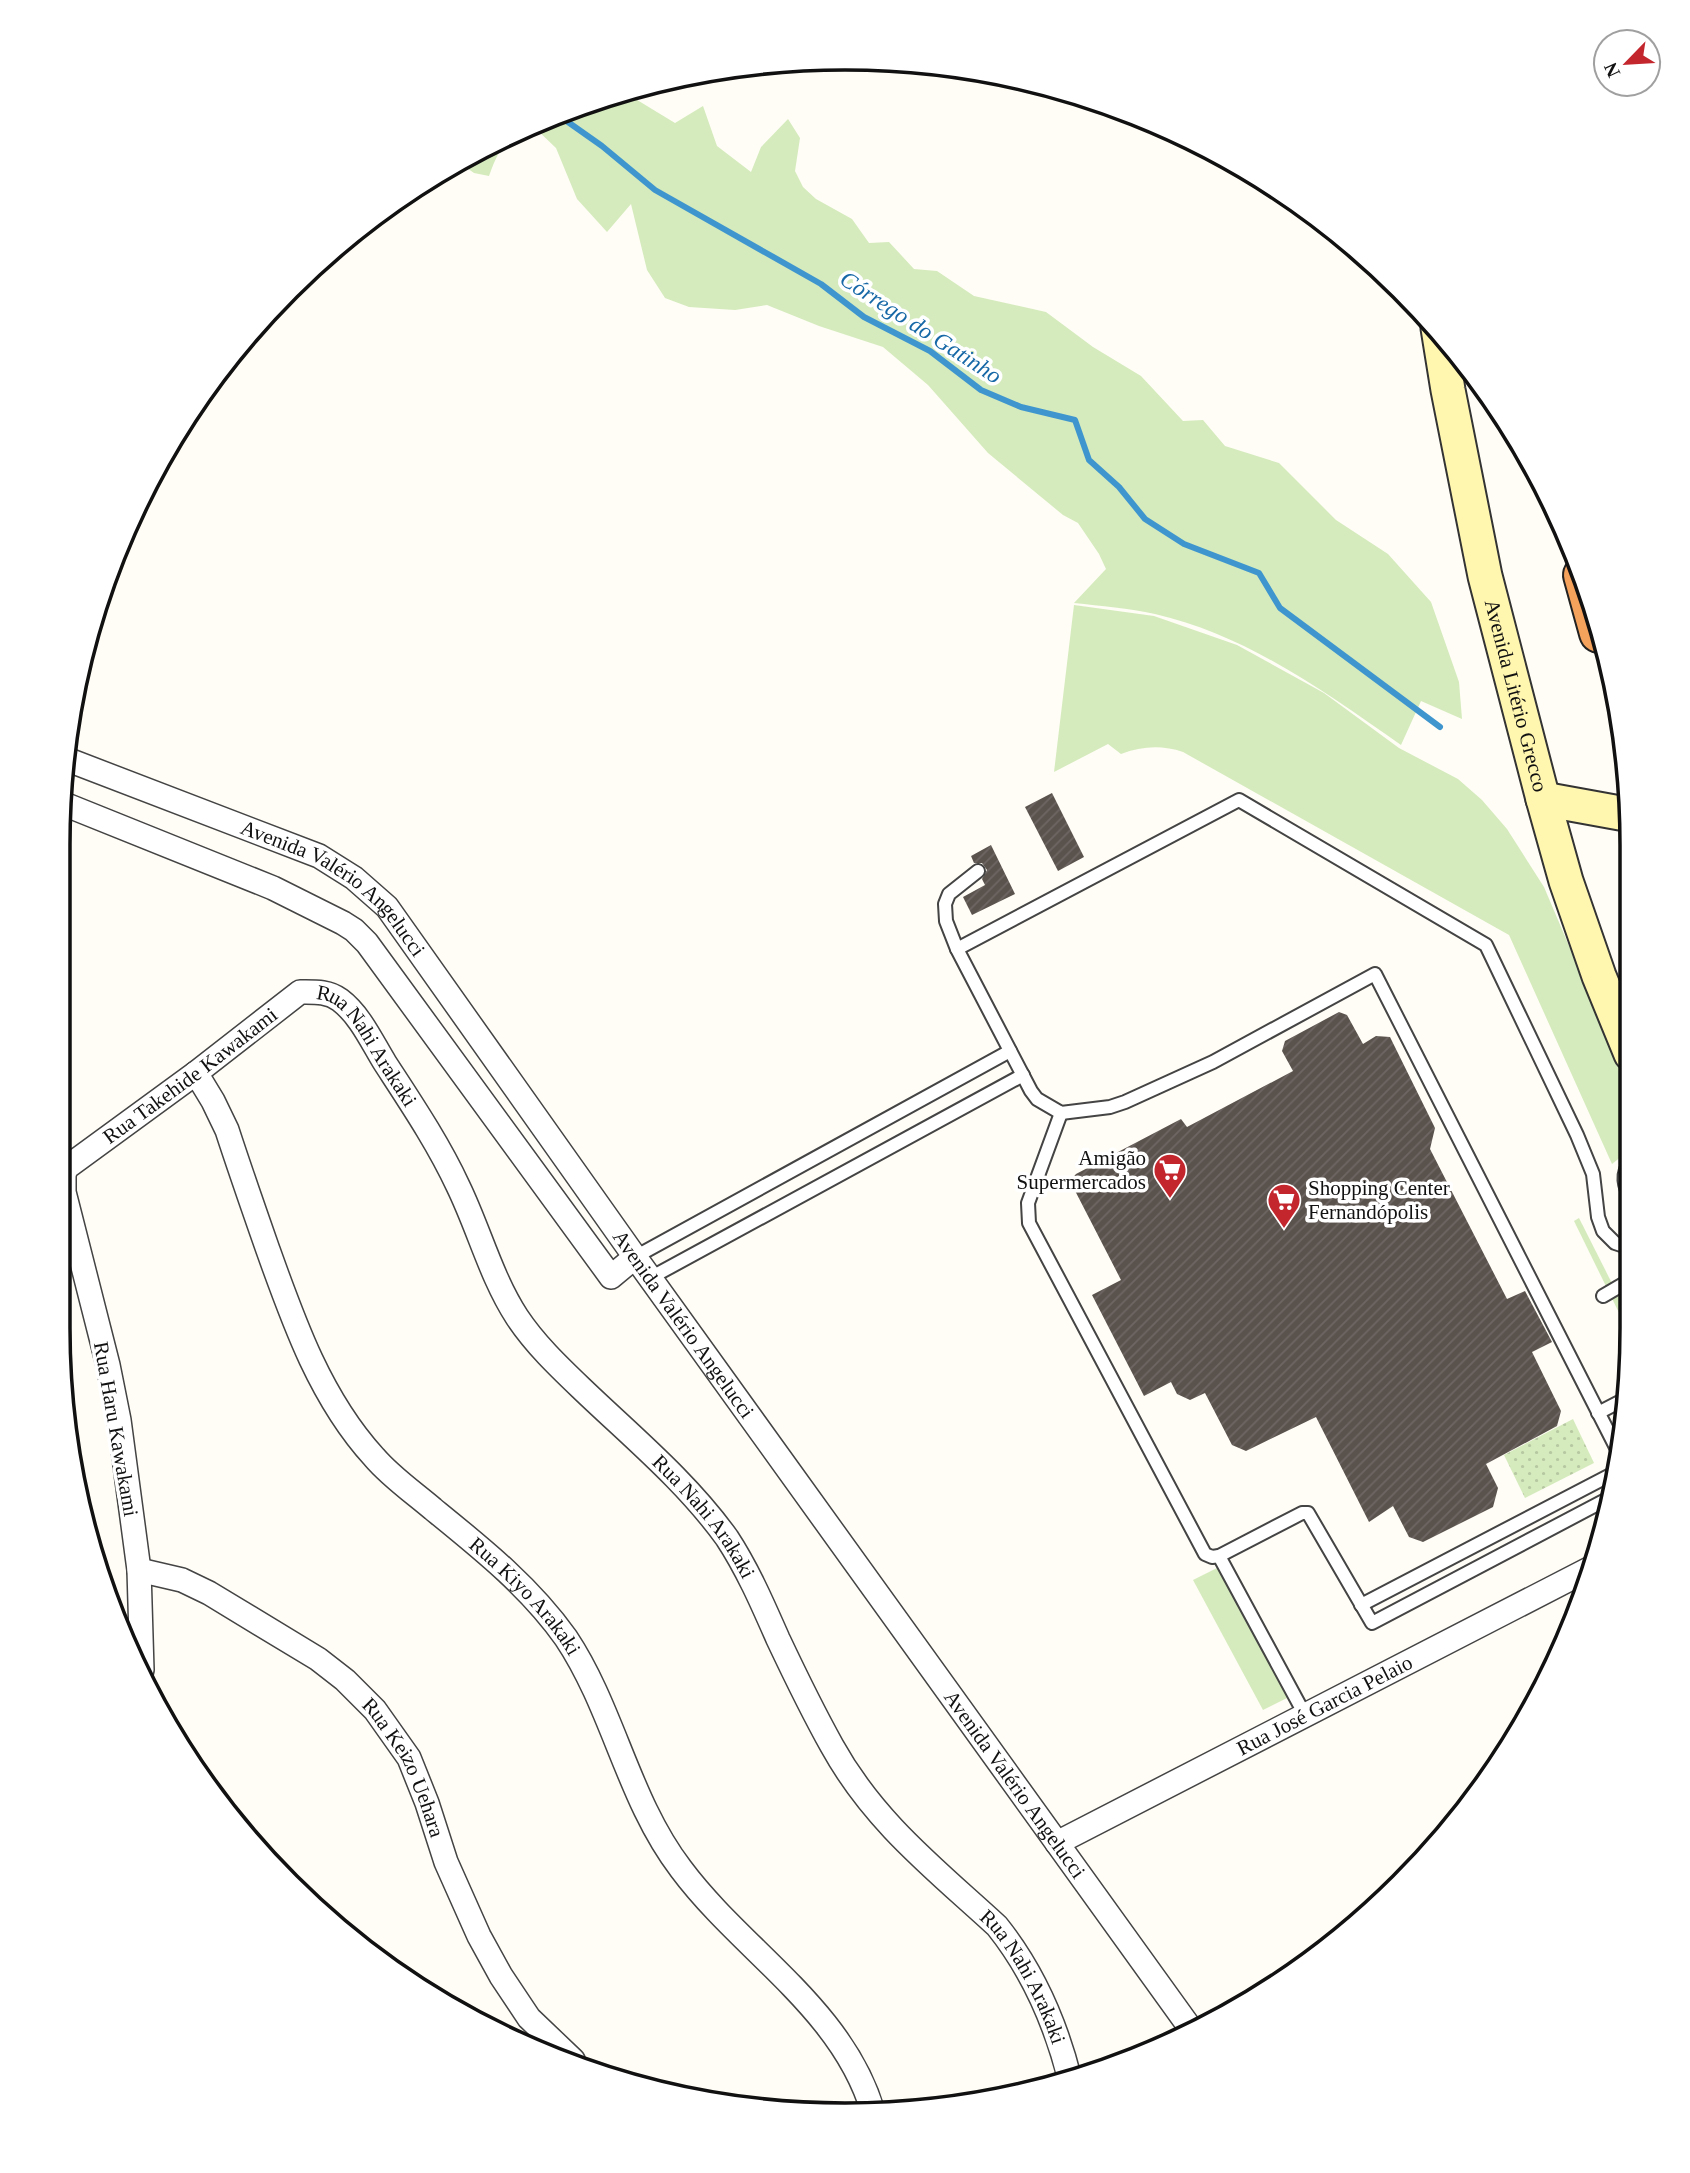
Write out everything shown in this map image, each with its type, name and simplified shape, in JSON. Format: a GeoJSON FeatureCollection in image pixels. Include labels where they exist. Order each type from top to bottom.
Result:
{"type":"FeatureCollection","features":[{"type":"Feature","properties":{"kind":"main road","name":"Avenida Litério Grecco"},"geometry":{"type":"LineString","coordinates":[[1442,351],[1485,576],[1543,799],[1566,881],[1620,1026]]}},
{"type":"Feature","properties":{"kind":"main road"},"geometry":{"type":"LineString","coordinates":[[1543,799],[1619,813]]}},
{"type":"Feature","properties":{"kind":"street","name":"Avenida Valério Angelucci"},"geometry":{"type":"LineString","coordinates":[[75,763],[319,856],[354,878],[379,900],[1187,2023]]}},
{"type":"Feature","properties":{"kind":"street","name":"Avenida Valério Angelucci"},"geometry":{"type":"LineString","coordinates":[[71,807],[273,888],[343,923],[361,936],[611,1278],[635,1257]]}},
{"type":"Feature","properties":{"kind":"street","name":"Rua Nahi Arakaki"},"geometry":{"type":"LineString","coordinates":[[300,992],[321,991],[339,999],[359,1021],[440,1150],[460,1189],[500,1288],[518,1319],[539,1346],[668,1470],[727,1539],[748,1573],[791,1667],[832,1746],[866,1798],[892,1830],[997,1926],[1011,1944],[1056,2029],[1067,2070]]}},
{"type":"Feature","properties":{"kind":"street","name":"Rua Takehide Kawakami"},"geometry":{"type":"LineString","coordinates":[[70,1165],[196,1073],[300,992]]}},
{"type":"Feature","properties":{"kind":"street","name":"Rua Kiyo Arakaki"},"geometry":{"type":"LineString","coordinates":[[196,1073],[222,1120],[292,1317],[319,1376],[338,1408],[375,1459],[537,1600],[565,1638],[595,1688],[632,1781],[660,1837],[680,1868],[714,1910],[827,2025],[855,2070],[869,2102]]}},
{"type":"Feature","properties":{"kind":"street","name":"Rua Haru Kawakami"},"geometry":{"type":"LineString","coordinates":[[70,1216],[108,1365],[119,1420],[139,1570],[141,1652]]}},
{"type":"Feature","properties":{"kind":"street","name":"Rua Keizo Uehara"},"geometry":{"type":"LineString","coordinates":[[139,1570],[182,1580],[209,1593],[318,1659],[345,1680],[375,1710],[409,1758],[423,1790],[446,1862],[479,1936],[501,1976],[529,2018],[562,2049]]}},
{"type":"Feature","properties":{"kind":"street","name":"Rua José Garcia Pelaio"},"geometry":{"type":"LineString","coordinates":[[1057,1843],[1580,1574]]}},
{"type":"Feature","properties":{"kind":"lane"},"geometry":{"type":"LineString","coordinates":[[957,949],[1239,800],[1486,944],[1577,1135],[1592,1174],[1598,1217],[1603,1231],[1620,1245]]}},
{"type":"Feature","properties":{"kind":"lane"},"geometry":{"type":"LineString","coordinates":[[978,871],[949,894],[945,904],[946,921],[957,949],[1037,1099],[1061,1113],[1110,1107],[1125,1102],[1213,1062],[1375,974],[1611,1439]]}},
{"type":"Feature","properties":{"kind":"lane"},"geometry":{"type":"LineString","coordinates":[[635,1257],[1010,1051]]}},
{"type":"Feature","properties":{"kind":"lane"},"geometry":{"type":"LineString","coordinates":[[650,1278],[1023,1075]]}},
{"type":"Feature","properties":{"kind":"lane"},"geometry":{"type":"LineString","coordinates":[[1061,1113],[1028,1203],[1029,1223],[1205,1554],[1212,1558],[1219,1556],[1303,1513],[1308,1513],[1373,1623],[1600,1503]]}},
{"type":"Feature","properties":{"kind":"lane"},"geometry":{"type":"LineString","coordinates":[[1603,1296],[1620,1286]]}},
{"type":"Feature","properties":{"kind":"lane"},"geometry":{"type":"LineString","coordinates":[[1598,1413],[1616,1404]]}},
{"type":"Feature","properties":{"kind":"lane"},"geometry":{"type":"LineString","coordinates":[[1362,1605],[1605,1478]]}},
{"type":"Feature","properties":{"kind":"lane"},"geometry":{"type":"LineString","coordinates":[[1219,1556],[1305,1714]]}},
{"type":"Feature","properties":{"kind":"green space"},"geometry":{"type":"Polygon","coordinates":[[[635,99],[675,123],[703,106],[717,146],[751,172],[761,147],[788,119],[800,138],[795,171],[803,187],[816,199],[852,219],[869,243],[889,242],[914,269],[937,271],[974,296],[1046,312],[1093,347],[1141,376],[1183,421],[1203,420],[1225,446],[1279,463],[1336,520],[1388,554],[1431,602],[1459,682],[1462,719],[1421,701],[1401,745],[1284,667],[1222,636],[1155,614],[1074,603],[1106,569],[1099,554],[1078,523],[1063,515],[988,453],[928,385],[883,347],[767,305],[735,310],[689,307],[665,298],[647,270],[631,204],[607,232],[577,199],[556,148],[540,133],[635,99]]]}},
{"type":"Feature","properties":{"kind":"green space"},"geometry":{"type":"Polygon","coordinates":[[[500,151],[489,176],[468,169],[500,151]]]}},
{"type":"Feature","properties":{"kind":"green space"},"geometry":{"type":"Polygon","coordinates":[[[1074,605],[1154,616],[1237,645],[1324,693],[1399,748],[1458,779],[1482,800],[1507,829],[1544,887],[1620,1066],[1620,1158],[1612,1164],[1509,935],[1183,752],[1152,747],[1121,754],[1108,744],[1054,772],[1074,605]]]}},
{"type":"Feature","properties":{"kind":"green space"},"geometry":{"type":"Polygon","coordinates":[[[1579,1218],[1620,1299],[1620,1315],[1574,1221],[1579,1218]]]}},
{"type":"Feature","properties":{"kind":"green space"},"geometry":{"type":"Polygon","coordinates":[[[1573,1419],[1594,1463],[1525,1498],[1504,1455],[1573,1419]]]}},
{"type":"Feature","properties":{"kind":"green space"},"geometry":{"type":"Polygon","coordinates":[[[1223,1565],[1293,1695],[1263,1710],[1193,1580],[1223,1565]]]}},
{"type":"Feature","properties":{"kind":"building"},"geometry":{"type":"Polygon","coordinates":[[[1052,793],[1084,857],[1058,871],[1025,807],[1052,793]]]}},
{"type":"Feature","properties":{"kind":"building"},"geometry":{"type":"Polygon","coordinates":[[[991,845],[1015,894],[972,915],[963,897],[985,885],[982,879],[987,870],[982,863],[974,863],[971,856],[991,845]]]}},
{"type":"Feature","properties":{"kind":"building","name":"Shopping Center Fernandópolis"},"geometry":{"type":"Polygon","coordinates":[[[1339,1012],[1347,1015],[1363,1044],[1376,1036],[1390,1037],[1435,1128],[1430,1149],[1507,1299],[1525,1291],[1552,1342],[1532,1352],[1561,1411],[1557,1426],[1486,1464],[1498,1488],[1493,1507],[1423,1542],[1409,1537],[1393,1506],[1369,1522],[1316,1417],[1246,1451],[1232,1445],[1205,1393],[1190,1400],[1177,1394],[1171,1382],[1144,1396],[1092,1295],[1121,1280],[1070,1181],[1076,1174],[1181,1119],[1187,1127],[1293,1071],[1282,1051],[1285,1041],[1339,1012]]]}},
{"type":"Feature","properties":{"kind":"waterway","name":"Córrego do Gatinho"},"geometry":{"type":"LineString","coordinates":[[567,122],[655,190],[821,284],[864,317],[930,351],[981,390],[1021,407],[1075,420],[1089,460],[1119,487],[1145,519],[1184,544],[1259,573],[1280,608],[1440,727]]}},
{"type":"Feature","properties":{"kind":"place","name":"Amigão Supermercados"},"geometry":{"type":"Point","coordinates":[1170,1200]}},
{"type":"Feature","properties":{"kind":"place","name":"Shopping Center Fernandópolis"},"geometry":{"type":"Point","coordinates":[1284,1230]}}]}
